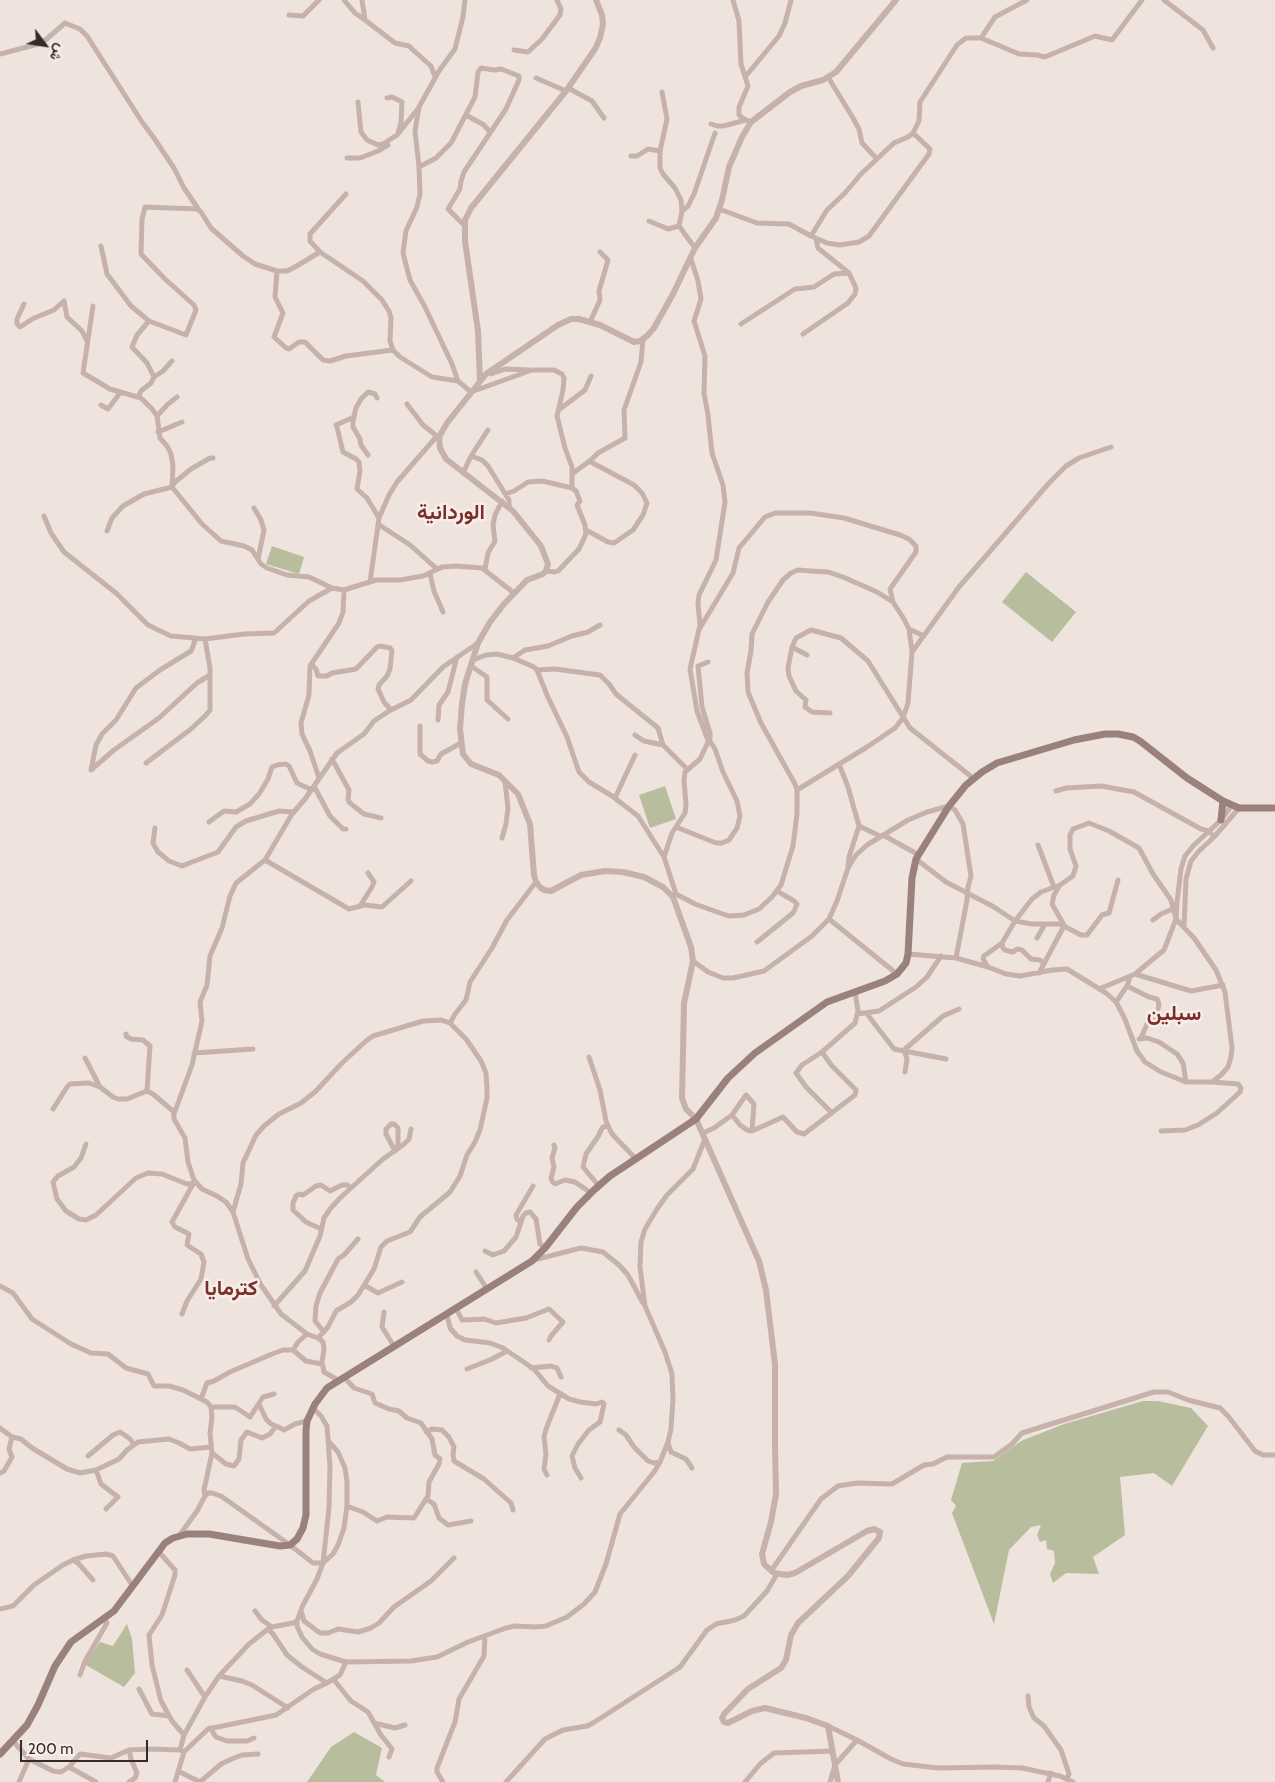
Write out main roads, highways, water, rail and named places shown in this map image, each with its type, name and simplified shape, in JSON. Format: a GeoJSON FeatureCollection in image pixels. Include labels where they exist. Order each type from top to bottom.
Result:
{"type":"FeatureCollection","features":[{"type":"Feature","properties":{"kind":"main road"},"geometry":{"type":"LineString","coordinates":[[0,1754],[33,1716],[46,1685],[62,1654],[71,1642],[114,1611],[165,1543],[187,1534],[209,1534],[280,1546],[290,1545],[297,1539],[304,1524],[307,1421],[313,1408],[327,1388],[532,1261],[591,1193],[636,1159],[696,1119],[728,1078],[755,1053],[822,1005],[886,981],[897,974],[906,963],[908,954],[912,878],[917,857],[949,806],[973,778],[992,765],[1026,753],[1097,735],[1118,734],[1140,741],[1187,778],[1223,801],[1236,807],[1275,808]]}},
{"type":"Feature","properties":{"kind":"main road"},"geometry":{"type":"LineString","coordinates":[[1220,820],[1223,801]]}},
{"type":"Feature","properties":{"kind":"district","name":"الوردانية"},"geometry":{"type":"Point","coordinates":[451,513]}},
{"type":"Feature","properties":{"kind":"district","name":"سبلين"},"geometry":{"type":"Point","coordinates":[1174,1014]}},
{"type":"Feature","properties":{"kind":"district","name":"كترمايا"},"geometry":{"type":"Point","coordinates":[231,1289]}}]}
